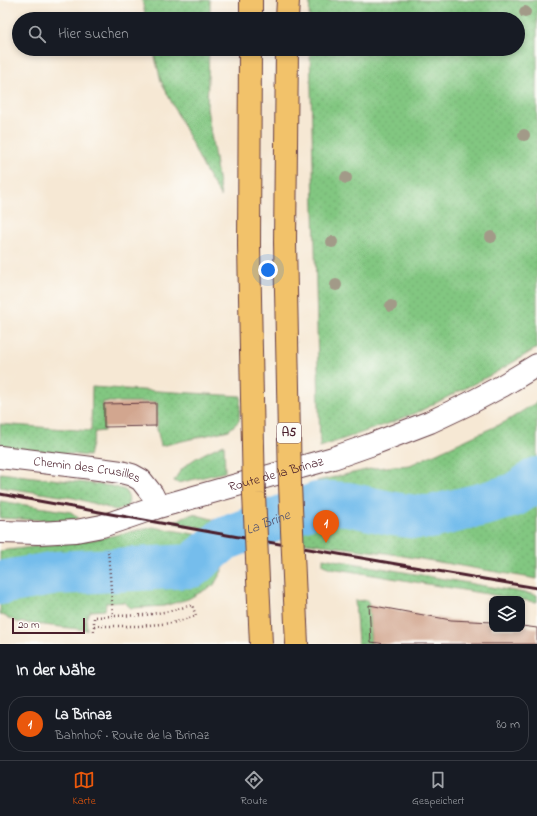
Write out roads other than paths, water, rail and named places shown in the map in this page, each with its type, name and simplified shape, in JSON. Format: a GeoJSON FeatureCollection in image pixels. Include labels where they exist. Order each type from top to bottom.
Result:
{"type":"FeatureCollection","features":[{"type":"Feature","properties":{"kind":"highway"},"geometry":{"type":"LineString","coordinates":[[251,0],[251,12]]}},
{"type":"Feature","properties":{"kind":"highway"},"geometry":{"type":"LineString","coordinates":[[287,12],[288,0]]}},
{"type":"Feature","properties":{"kind":"highway"},"geometry":{"type":"LineString","coordinates":[[250,56],[249,244],[254,494],[261,644]]}},
{"type":"Feature","properties":{"kind":"highway","name":"A5"},"geometry":{"type":"LineString","coordinates":[[287,56],[285,242],[290,484],[297,644]]}},
{"type":"Feature","properties":{"kind":"street","name":"Route de la Brinaz"},"geometry":{"type":"LineString","coordinates":[[0,532],[38,533],[76,531],[102,526],[155,508],[333,458],[430,422],[502,386],[537,365]]}},
{"type":"Feature","properties":{"kind":"street","name":"Chemin des Crusilles"},"geometry":{"type":"LineString","coordinates":[[0,457],[122,472],[132,475],[141,480],[152,494],[155,500],[155,508]]}},
{"type":"Feature","properties":{"kind":"waterway","name":"La Brine"},"geometry":{"type":"LineString","coordinates":[[0,583],[57,573],[192,566],[224,539],[317,504],[348,504],[394,514],[431,517],[514,495],[537,479]]}},
{"type":"Feature","properties":{"kind":"railway"},"geometry":{"type":"LineString","coordinates":[[0,494],[227,535],[537,588]]}},
{"type":"Feature","properties":{"kind":"place","name":"La Brinaz"},"geometry":{"type":"Point","coordinates":[326,543]}}]}
